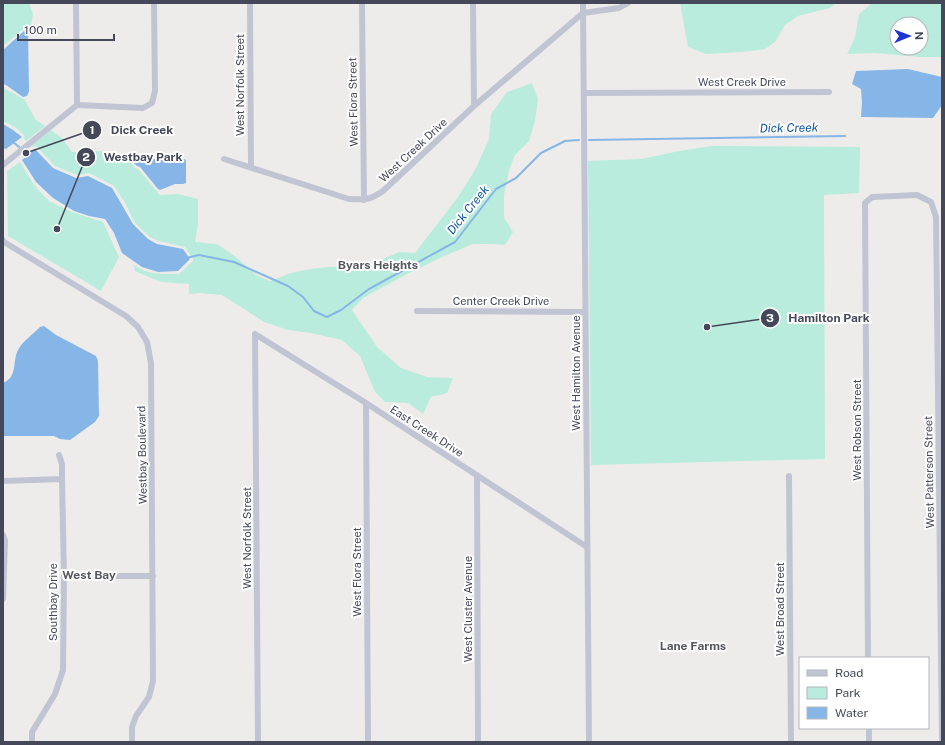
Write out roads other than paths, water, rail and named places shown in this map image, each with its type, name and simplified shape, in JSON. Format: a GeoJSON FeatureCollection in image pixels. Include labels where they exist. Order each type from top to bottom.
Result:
{"type":"FeatureCollection","features":[{"type":"Feature","properties":{"kind":"street"},"geometry":{"type":"LineString","coordinates":[[76,3],[77,105]]}},
{"type":"Feature","properties":{"kind":"street"},"geometry":{"type":"LineString","coordinates":[[3,165],[77,105],[143,108],[152,103],[155,91],[154,3]]}},
{"type":"Feature","properties":{"kind":"street","name":"West Norfolk Street"},"geometry":{"type":"LineString","coordinates":[[250,3],[250,167]]}},
{"type":"Feature","properties":{"kind":"street","name":"West Flora Street"},"geometry":{"type":"LineString","coordinates":[[362,3],[364,200]]}},
{"type":"Feature","properties":{"kind":"street"},"geometry":{"type":"LineString","coordinates":[[473,3],[474,106]]}},
{"type":"Feature","properties":{"kind":"street","name":"West Hamilton Avenue"},"geometry":{"type":"LineString","coordinates":[[583,3],[589,742]]}},
{"type":"Feature","properties":{"kind":"street"},"geometry":{"type":"LineString","coordinates":[[583,13],[619,8],[628,3]]}},
{"type":"Feature","properties":{"kind":"street","name":"West Creek Drive"},"geometry":{"type":"LineString","coordinates":[[364,200],[375,197],[383,191],[474,106],[583,13]]}},
{"type":"Feature","properties":{"kind":"street","name":"West Creek Drive"},"geometry":{"type":"LineString","coordinates":[[584,93],[829,92]]}},
{"type":"Feature","properties":{"kind":"street"},"geometry":{"type":"LineString","coordinates":[[224,159],[349,199],[364,200]]}},
{"type":"Feature","properties":{"kind":"street","name":"West Robson Street"},"geometry":{"type":"LineString","coordinates":[[868,657],[865,203],[872,196],[917,195],[931,202]]}},
{"type":"Feature","properties":{"kind":"street","name":"West Patterson Street"},"geometry":{"type":"LineString","coordinates":[[931,202],[936,216],[942,742]]}},
{"type":"Feature","properties":{"kind":"street","name":"Westbay Boulevard"},"geometry":{"type":"LineString","coordinates":[[3,240],[126,316],[138,327],[147,342],[151,363],[153,682],[149,698],[136,716],[132,727],[132,742]]}},
{"type":"Feature","properties":{"kind":"street","name":"Center Creek Drive"},"geometry":{"type":"LineString","coordinates":[[417,311],[586,312]]}},
{"type":"Feature","properties":{"kind":"street","name":"West Norfolk Street"},"geometry":{"type":"LineString","coordinates":[[255,334],[258,742]]}},
{"type":"Feature","properties":{"kind":"street","name":"East Creek Drive"},"geometry":{"type":"LineString","coordinates":[[255,334],[366,403],[587,547]]}},
{"type":"Feature","properties":{"kind":"street","name":"West Flora Street"},"geometry":{"type":"LineString","coordinates":[[366,403],[368,742]]}},
{"type":"Feature","properties":{"kind":"street","name":"Southbay Drive"},"geometry":{"type":"LineString","coordinates":[[32,742],[32,732],[55,694],[63,670],[64,576],[62,464],[59,455]]}},
{"type":"Feature","properties":{"kind":"street","name":"West Cluster Avenue"},"geometry":{"type":"LineString","coordinates":[[477,475],[478,742]]}},
{"type":"Feature","properties":{"kind":"street","name":"West Broad Street"},"geometry":{"type":"LineString","coordinates":[[790,476],[791,742]]}},
{"type":"Feature","properties":{"kind":"street"},"geometry":{"type":"LineString","coordinates":[[3,481],[62,479]]}},
{"type":"Feature","properties":{"kind":"street"},"geometry":{"type":"LineString","coordinates":[[3,535],[5,541],[3,599]]}},
{"type":"Feature","properties":{"kind":"street"},"geometry":{"type":"LineString","coordinates":[[64,576],[153,576]]}},
{"type":"Feature","properties":{"kind":"street"},"geometry":{"type":"LineString","coordinates":[[869,729],[869,742]]}},
{"type":"Feature","properties":{"kind":"water"},"geometry":{"type":"Polygon","coordinates":[[[24,31],[28,33],[29,91],[27,96],[23,97],[3,84],[3,50],[24,31]]]}},
{"type":"Feature","properties":{"kind":"water"},"geometry":{"type":"Polygon","coordinates":[[[908,69],[942,77],[942,105],[933,118],[861,117],[861,89],[852,84],[856,71],[908,69]]]}},
{"type":"Feature","properties":{"kind":"water"},"geometry":{"type":"Polygon","coordinates":[[[3,124],[22,137],[6,149],[3,148],[3,124]]]}},
{"type":"Feature","properties":{"kind":"water"},"geometry":{"type":"Polygon","coordinates":[[[35,149],[53,168],[76,178],[88,176],[112,188],[133,224],[148,239],[157,244],[183,249],[190,259],[178,271],[158,272],[142,267],[122,253],[114,233],[105,219],[74,211],[53,198],[36,182],[22,160],[35,149]]]}},
{"type":"Feature","properties":{"kind":"water"},"geometry":{"type":"Polygon","coordinates":[[[134,160],[186,160],[186,183],[175,184],[160,190],[158,189],[140,167],[134,163],[134,160]]]}},
{"type":"Feature","properties":{"kind":"water"},"geometry":{"type":"Polygon","coordinates":[[[44,326],[56,335],[96,356],[98,361],[99,416],[95,422],[70,440],[60,439],[54,436],[3,436],[3,383],[11,377],[13,373],[16,355],[20,347],[40,327],[44,326]]]}},
{"type":"Feature","properties":{"kind":"waterway","name":"Dick Creek"},"geometry":{"type":"LineString","coordinates":[[589,140],[845,136]]}},
{"type":"Feature","properties":{"kind":"waterway","name":"Dick Creek"},"geometry":{"type":"LineString","coordinates":[[186,258],[199,255],[234,262],[288,286],[303,297],[314,311],[327,317],[341,310],[369,289],[455,242],[496,189],[516,178],[541,153],[565,141],[579,140]]}},
{"type":"Feature","properties":{"kind":"waterway","name":"Dick Creek"},"geometry":{"type":"LineString","coordinates":[[12,141],[19,147]]}},
{"type":"Feature","properties":{"kind":"place","name":"Dick Creek"},"geometry":{"type":"Point","coordinates":[26,153]}},
{"type":"Feature","properties":{"kind":"place","name":"Westbay Park"},"geometry":{"type":"Point","coordinates":[57,229]}},
{"type":"Feature","properties":{"kind":"place","name":"Hamilton Park"},"geometry":{"type":"Point","coordinates":[707,327]}},
{"type":"Feature","properties":{"kind":"district","name":"Byars Heights"},"geometry":{"type":"Point","coordinates":[378,265]}},
{"type":"Feature","properties":{"kind":"district","name":"West Bay"},"geometry":{"type":"Point","coordinates":[89,575]}},
{"type":"Feature","properties":{"kind":"district","name":"Lane Farms"},"geometry":{"type":"Point","coordinates":[693,646]}}]}
